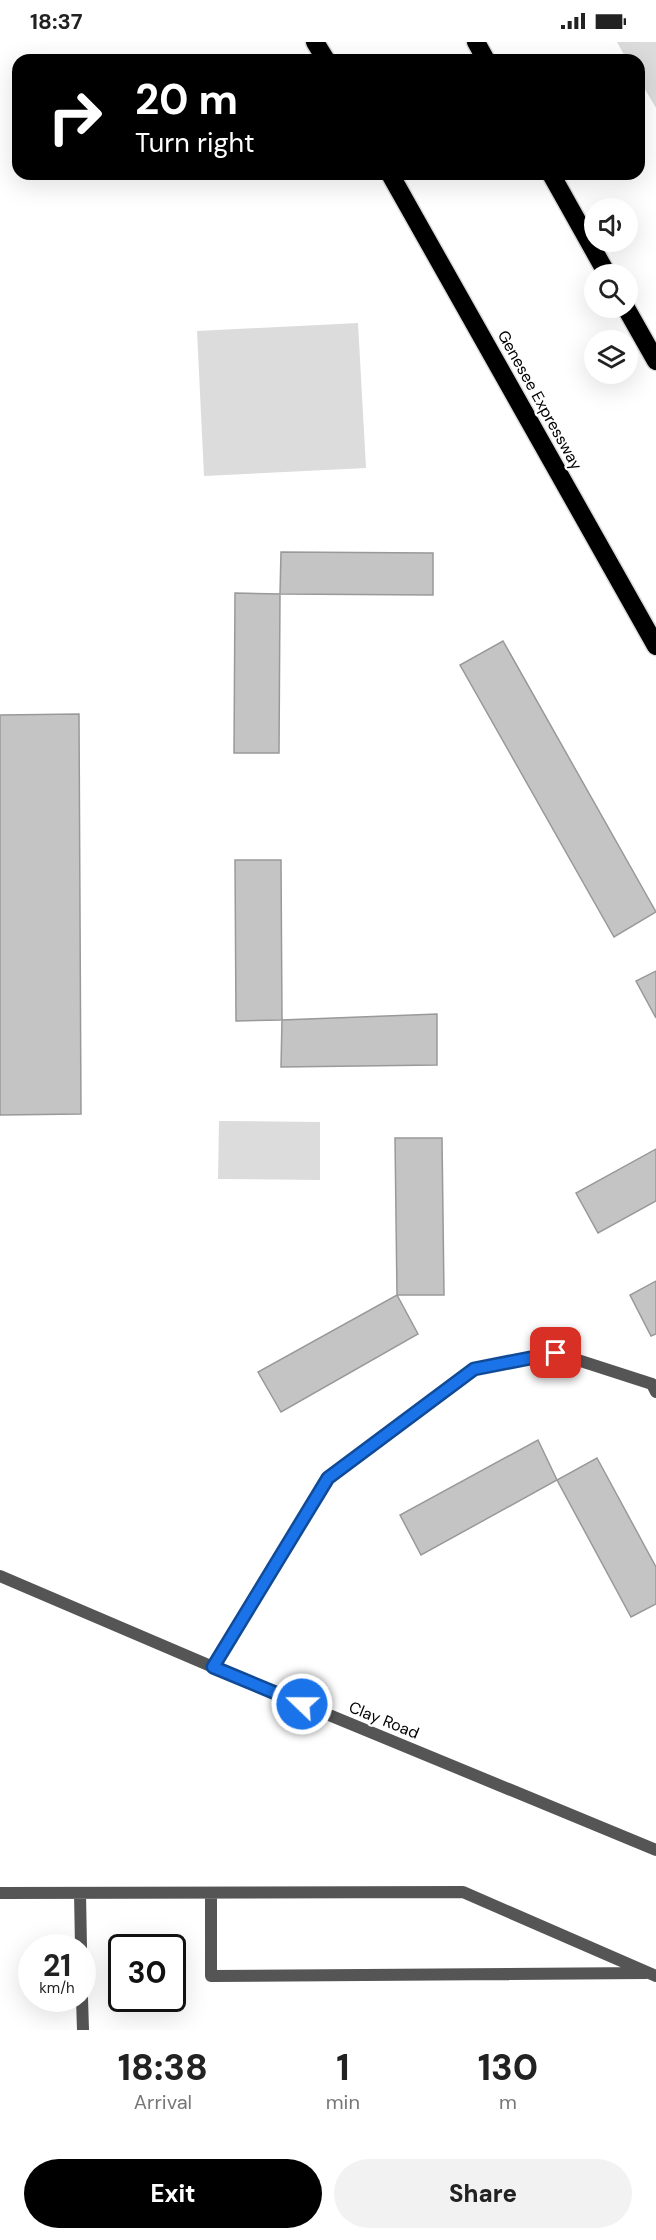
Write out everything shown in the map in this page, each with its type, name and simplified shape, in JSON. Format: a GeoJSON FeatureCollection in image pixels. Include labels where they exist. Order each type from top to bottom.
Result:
{"type":"FeatureCollection","features":[{"type":"Feature","properties":{"kind":"highway","name":"Genesee Expressway"},"geometry":{"type":"LineString","coordinates":[[393,180],[656,646]]}},
{"type":"Feature","properties":{"kind":"highway"},"geometry":{"type":"LineString","coordinates":[[554,180],[602,264]]}},
{"type":"Feature","properties":{"kind":"highway"},"geometry":{"type":"LineString","coordinates":[[632,318],[656,360]]}},
{"type":"Feature","properties":{"kind":"street"},"geometry":{"type":"LineString","coordinates":[[213,1667],[328,1478],[474,1369],[556,1353],[652,1384],[656,1392]]}},
{"type":"Feature","properties":{"kind":"street","name":"Clay Road"},"geometry":{"type":"LineString","coordinates":[[0,1576],[213,1667],[656,1850]]}},
{"type":"Feature","properties":{"kind":"street"},"geometry":{"type":"LineString","coordinates":[[0,1893],[463,1892],[653,1975]]}},
{"type":"Feature","properties":{"kind":"street"},"geometry":{"type":"LineString","coordinates":[[80,1893],[81,1934]]}},
{"type":"Feature","properties":{"kind":"street"},"geometry":{"type":"LineString","coordinates":[[211,1893],[211,1976],[653,1975]]}},
{"type":"Feature","properties":{"kind":"street"},"geometry":{"type":"LineString","coordinates":[[82,2012],[82,2030]]}},
{"type":"Feature","properties":{"kind":"shaded area"},"geometry":{"type":"Polygon","coordinates":[[[617,42],[656,42],[656,108],[645,89],[645,54],[624,54],[617,42]]]}},
{"type":"Feature","properties":{"kind":"shaded area"},"geometry":{"type":"Polygon","coordinates":[[[358,323],[366,468],[204,476],[197,331],[358,323]]]}},
{"type":"Feature","properties":{"kind":"shaded area"},"geometry":{"type":"Polygon","coordinates":[[[219,1121],[320,1122],[320,1180],[218,1179],[219,1121]]]}},
{"type":"Feature","properties":{"kind":"building"},"geometry":{"type":"Polygon","coordinates":[[[281,552],[433,553],[433,595],[280,594],[281,552]]]}},
{"type":"Feature","properties":{"kind":"building"},"geometry":{"type":"Polygon","coordinates":[[[235,593],[280,594],[279,753],[234,753],[235,593]]]}},
{"type":"Feature","properties":{"kind":"building"},"geometry":{"type":"Polygon","coordinates":[[[503,641],[656,912],[614,937],[460,665],[503,641]]]}},
{"type":"Feature","properties":{"kind":"building"},"geometry":{"type":"Polygon","coordinates":[[[79,714],[81,1114],[0,1115],[0,715],[79,714]]]}},
{"type":"Feature","properties":{"kind":"building"},"geometry":{"type":"Polygon","coordinates":[[[235,860],[281,860],[282,1020],[236,1021],[235,860]]]}},
{"type":"Feature","properties":{"kind":"building"},"geometry":{"type":"Polygon","coordinates":[[[656,971],[656,1018],[636,981],[656,971]]]}},
{"type":"Feature","properties":{"kind":"building"},"geometry":{"type":"Polygon","coordinates":[[[437,1014],[437,1065],[281,1067],[282,1020],[437,1014]]]}},
{"type":"Feature","properties":{"kind":"building"},"geometry":{"type":"Polygon","coordinates":[[[395,1138],[442,1138],[444,1295],[397,1295],[395,1138]]]}},
{"type":"Feature","properties":{"kind":"building"},"geometry":{"type":"Polygon","coordinates":[[[656,1149],[656,1201],[598,1233],[576,1193],[656,1149]]]}},
{"type":"Feature","properties":{"kind":"building"},"geometry":{"type":"Polygon","coordinates":[[[656,1281],[656,1334],[651,1336],[630,1295],[656,1281]]]}},
{"type":"Feature","properties":{"kind":"building"},"geometry":{"type":"Polygon","coordinates":[[[397,1295],[418,1334],[281,1412],[258,1372],[397,1295]]]}},
{"type":"Feature","properties":{"kind":"building"},"geometry":{"type":"Polygon","coordinates":[[[538,1440],[557,1480],[421,1555],[400,1515],[538,1440]]]}},
{"type":"Feature","properties":{"kind":"building"},"geometry":{"type":"Polygon","coordinates":[[[597,1458],[656,1567],[656,1604],[631,1617],[557,1480],[597,1458]]]}},
{"type":"Feature","properties":{"kind":"route"},"geometry":{"type":"LineString","coordinates":[[302,1704],[213,1667],[328,1478],[474,1369],[556,1353]]}}]}
